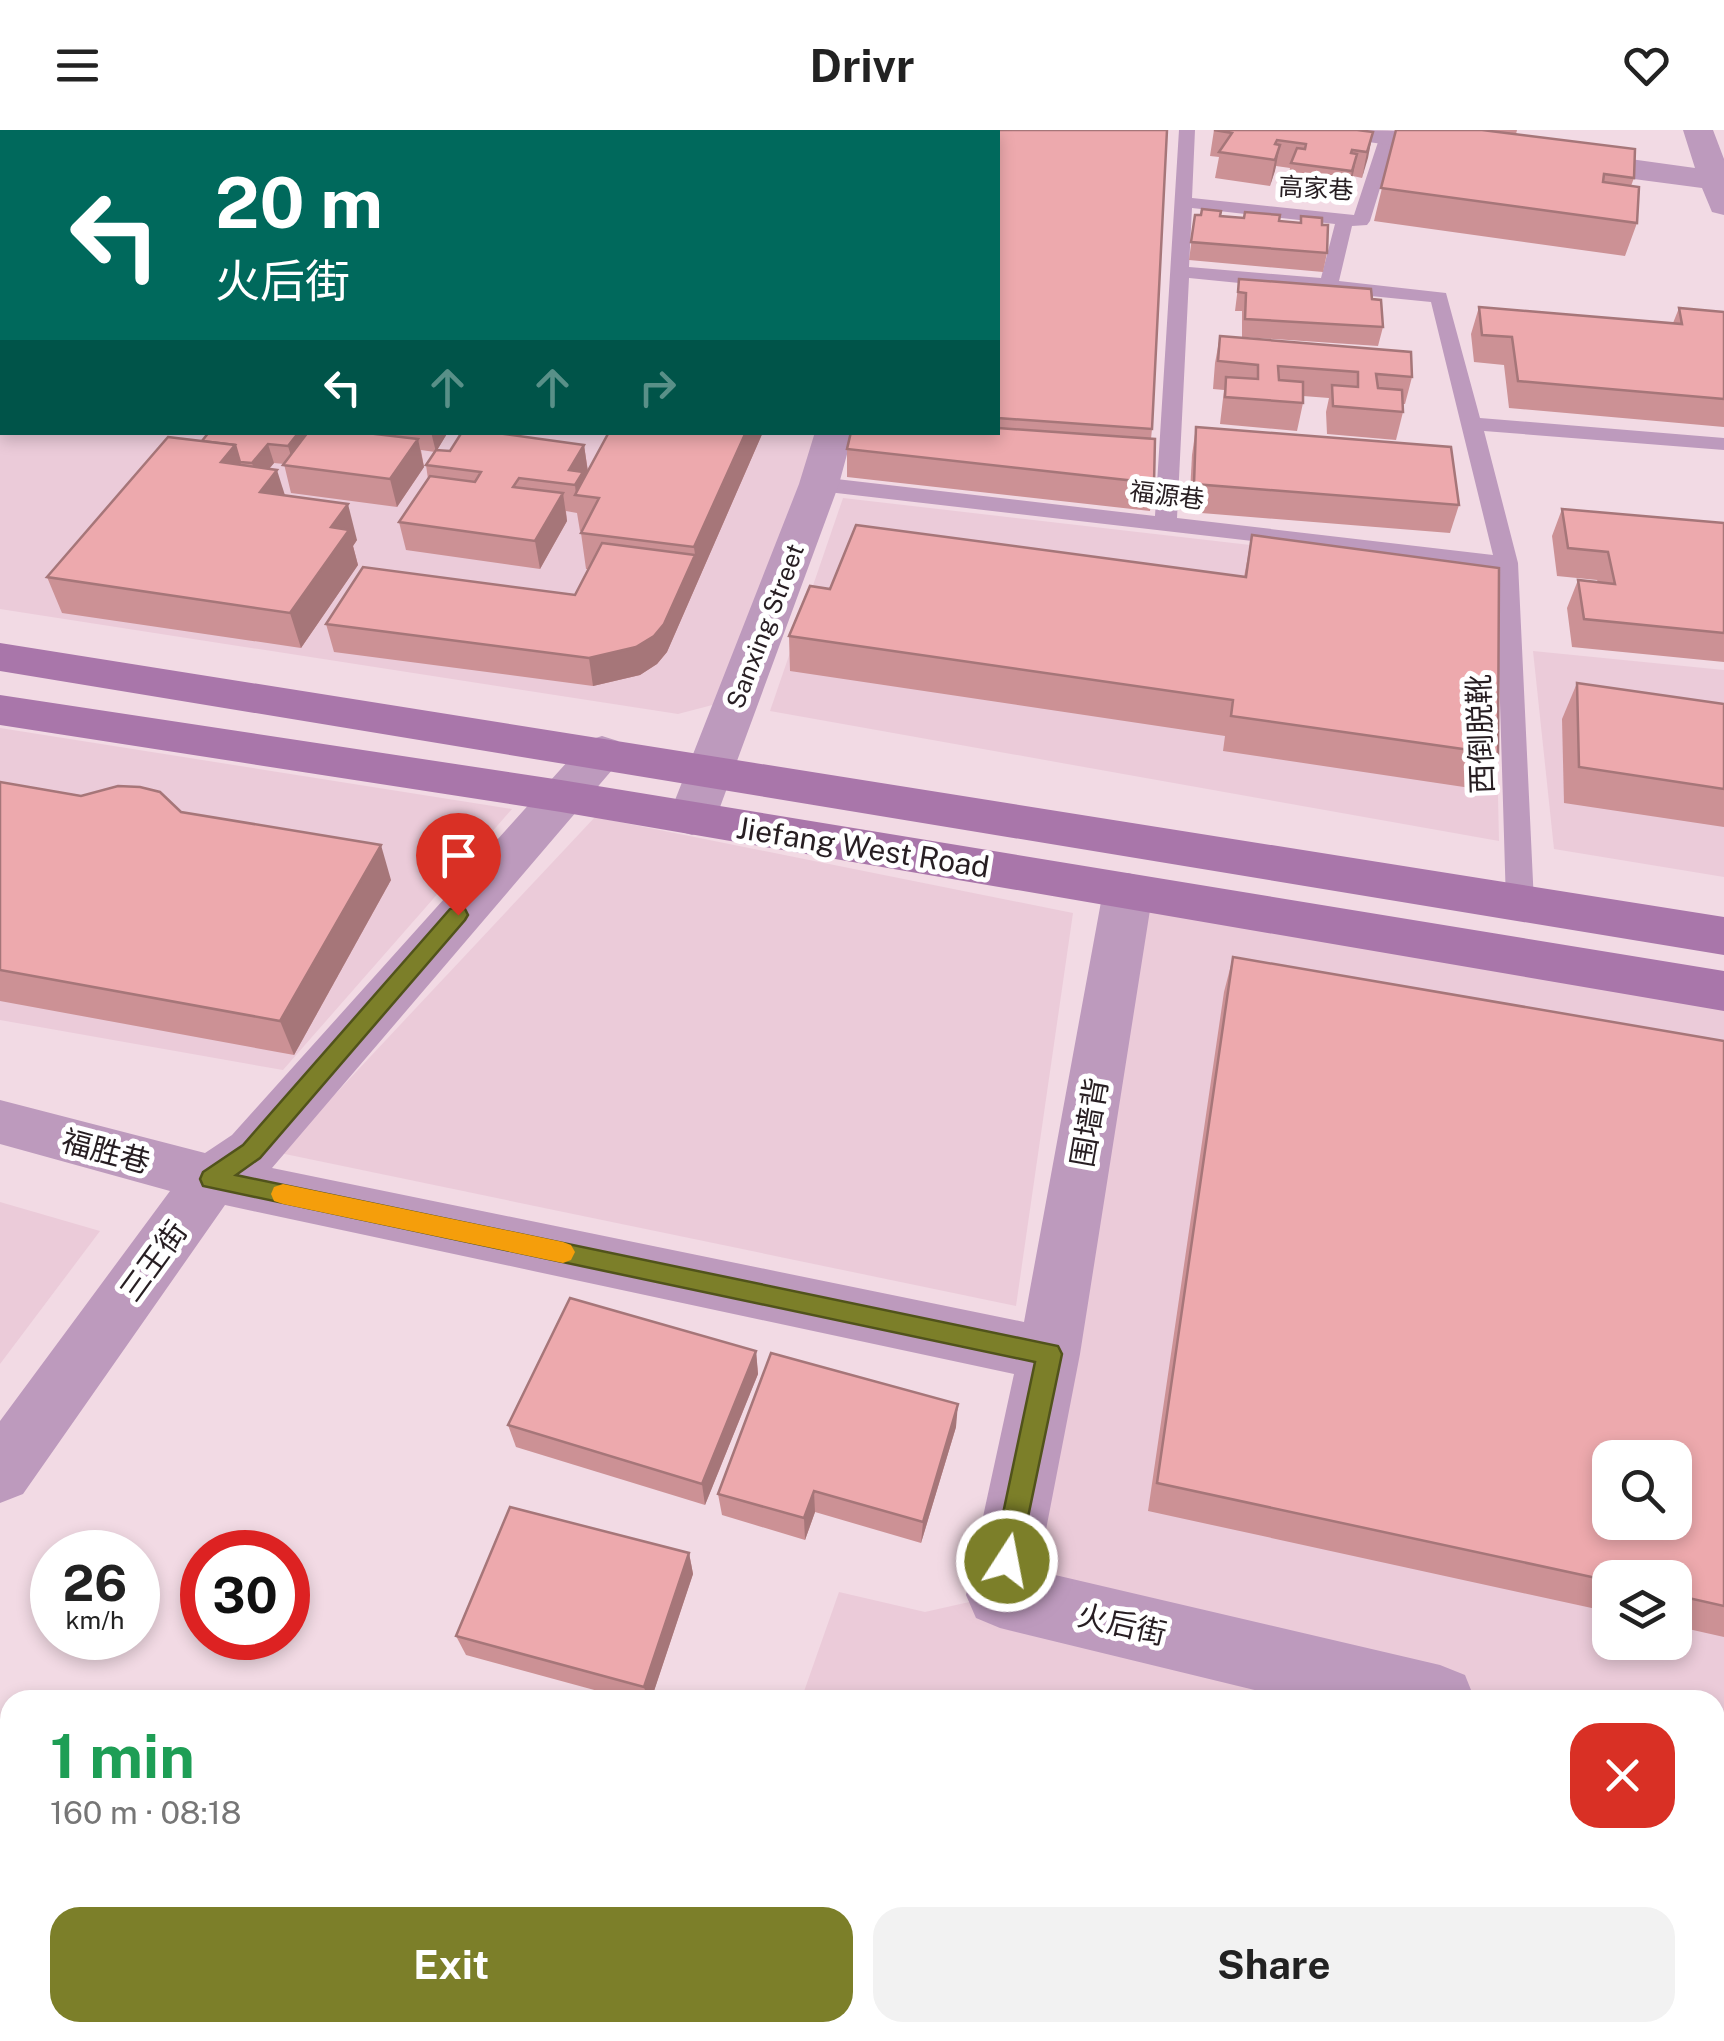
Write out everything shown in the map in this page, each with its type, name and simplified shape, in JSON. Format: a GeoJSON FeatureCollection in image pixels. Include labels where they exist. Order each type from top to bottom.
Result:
{"type":"FeatureCollection","features":[{"type":"Feature","properties":{"kind":"main road","name":"Jiefang West Road"},"geometry":{"type":"LineString","coordinates":[[0,657],[1724,936]]}},
{"type":"Feature","properties":{"kind":"main road","name":"Jiefang West Road"},"geometry":{"type":"LineString","coordinates":[[0,710],[561,796],[1724,992]]}},
{"type":"Feature","properties":{"kind":"street"},"geometry":{"type":"LineString","coordinates":[[1347,130],[1721,189]]}},
{"type":"Feature","properties":{"kind":"street"},"geometry":{"type":"LineString","coordinates":[[1698,130],[1721,189]]}},
{"type":"Feature","properties":{"kind":"street","name":"Sanxing Street"},"geometry":{"type":"LineString","coordinates":[[692,818],[820,484],[833,435]]}},
{"type":"Feature","properties":{"kind":"street","name":"三王街"},"geometry":{"type":"LineString","coordinates":[[0,1473],[212,1179],[252,1151],[602,752]]}},
{"type":"Feature","properties":{"kind":"street","name":"围墙背"},"geometry":{"type":"LineString","coordinates":[[1049,1354],[1128,891]]}},
{"type":"Feature","properties":{"kind":"street","name":"福胜巷"},"geometry":{"type":"LineString","coordinates":[[0,1122],[212,1179]]}},
{"type":"Feature","properties":{"kind":"street"},"geometry":{"type":"LineString","coordinates":[[212,1179],[1049,1354]]}},
{"type":"Feature","properties":{"kind":"street","name":"火后街"},"geometry":{"type":"LineString","coordinates":[[1049,1354],[1000,1595],[1398,1690]]}},
{"type":"Feature","properties":{"kind":"lane"},"geometry":{"type":"LineString","coordinates":[[1166,522],[1187,130]]}},
{"type":"Feature","properties":{"kind":"lane","name":"高家巷"},"geometry":{"type":"LineString","coordinates":[[1183,202],[1361,220],[1388,136]]}},
{"type":"Feature","properties":{"kind":"lane"},"geometry":{"type":"LineString","coordinates":[[1180,272],[1329,284],[1344,219]]}},
{"type":"Feature","properties":{"kind":"lane","name":"西倒脱靴"},"geometry":{"type":"LineString","coordinates":[[1329,284],[1348,290],[1439,297],[1508,562],[1520,903]]}},
{"type":"Feature","properties":{"kind":"lane"},"geometry":{"type":"LineString","coordinates":[[1472,424],[1724,444]]}},
{"type":"Feature","properties":{"kind":"lane","name":"福源巷"},"geometry":{"type":"LineString","coordinates":[[820,484],[1508,562]]}},
{"type":"Feature","properties":{"kind":"shaded area"},"geometry":{"type":"Polygon","coordinates":[[[0,435],[833,435],[739,698],[678,714],[0,609],[0,435]]]}},
{"type":"Feature","properties":{"kind":"shaded area"},"geometry":{"type":"Polygon","coordinates":[[[843,498],[1493,573],[1499,841],[770,711],[843,498]]]}},
{"type":"Feature","properties":{"kind":"shaded area"},"geometry":{"type":"Polygon","coordinates":[[[1533,651],[1724,670],[1724,877],[1554,849],[1533,651]]]}},
{"type":"Feature","properties":{"kind":"shaded area"},"geometry":{"type":"Polygon","coordinates":[[[0,728],[512,809],[283,1070],[0,1020],[0,728]]]}},
{"type":"Feature","properties":{"kind":"shaded area"},"geometry":{"type":"Polygon","coordinates":[[[595,817],[1073,913],[1016,1306],[280,1153],[595,817]]]}},
{"type":"Feature","properties":{"kind":"shaded area"},"geometry":{"type":"Polygon","coordinates":[[[1126,903],[1724,1005],[1724,1690],[805,1690],[839,1592],[925,1612],[1000,1595],[1126,903]]]}},
{"type":"Feature","properties":{"kind":"shaded area"},"geometry":{"type":"Polygon","coordinates":[[[0,1202],[100,1231],[0,1364],[0,1202]]]}},
{"type":"Feature","properties":{"kind":"building"},"geometry":{"type":"Polygon","coordinates":[[[1000,130],[1167,130],[1152,429],[1000,418],[1000,130]]]}},
{"type":"Feature","properties":{"kind":"building"},"geometry":{"type":"Polygon","coordinates":[[[1214,130],[1373,132],[1367,152],[1352,150],[1357,154],[1352,171],[1291,163],[1297,148],[1305,149],[1306,144],[1277,140],[1275,144],[1280,145],[1275,160],[1219,152],[1232,133],[1214,130]]]}},
{"type":"Feature","properties":{"kind":"building"},"geometry":{"type":"Polygon","coordinates":[[[1396,130],[1482,130],[1635,149],[1634,178],[1604,174],[1603,182],[1639,187],[1637,223],[1381,188],[1396,130]]]}},
{"type":"Feature","properties":{"kind":"building"},"geometry":{"type":"Polygon","coordinates":[[[1202,209],[1221,211],[1220,216],[1244,218],[1245,212],[1280,215],[1279,221],[1301,223],[1301,216],[1322,218],[1322,225],[1328,225],[1327,253],[1191,242],[1195,215],[1201,215],[1202,209]]]}},
{"type":"Feature","properties":{"kind":"building"},"geometry":{"type":"Polygon","coordinates":[[[1239,279],[1371,289],[1372,299],[1381,300],[1383,327],[1245,319],[1246,293],[1238,292],[1239,279]]]}},
{"type":"Feature","properties":{"kind":"building"},"geometry":{"type":"Polygon","coordinates":[[[1479,307],[1682,324],[1679,308],[1724,312],[1724,399],[1518,381],[1512,337],[1482,335],[1479,307]]]}},
{"type":"Feature","properties":{"kind":"building"},"geometry":{"type":"Polygon","coordinates":[[[1220,336],[1411,352],[1412,377],[1376,374],[1378,388],[1402,390],[1403,412],[1333,406],[1332,385],[1358,387],[1358,372],[1278,366],[1279,380],[1303,382],[1303,403],[1225,397],[1226,377],[1258,379],[1258,365],[1218,361],[1220,336]]]}},
{"type":"Feature","properties":{"kind":"building"},"geometry":{"type":"Polygon","coordinates":[[[1196,427],[1451,447],[1459,505],[1194,484],[1196,427]]]}},
{"type":"Feature","properties":{"kind":"building"},"geometry":{"type":"Polygon","coordinates":[[[1000,428],[1155,439],[1154,483],[847,449],[850,435],[1000,435],[1000,428]]]}},
{"type":"Feature","properties":{"kind":"building"},"geometry":{"type":"Polygon","coordinates":[[[207,435],[297,435],[288,446],[268,444],[252,463],[240,462],[235,445],[202,441],[207,435]]]}},
{"type":"Feature","properties":{"kind":"building"},"geometry":{"type":"Polygon","coordinates":[[[306,435],[418,439],[390,479],[283,465],[306,435]]]}},
{"type":"Feature","properties":{"kind":"building"},"geometry":{"type":"Polygon","coordinates":[[[460,435],[512,435],[584,445],[569,470],[583,472],[575,485],[519,478],[513,487],[563,493],[535,541],[399,522],[430,476],[475,482],[481,472],[426,465],[436,450],[450,451],[460,435]]]}},
{"type":"Feature","properties":{"kind":"building"},"geometry":{"type":"Polygon","coordinates":[[[607,435],[745,435],[694,547],[581,533],[599,498],[575,495],[607,435]]]}},
{"type":"Feature","properties":{"kind":"building"},"geometry":{"type":"Polygon","coordinates":[[[168,437],[235,445],[221,462],[277,470],[260,492],[348,504],[331,527],[349,530],[290,613],[47,577],[168,437]]]}},
{"type":"Feature","properties":{"kind":"building"},"geometry":{"type":"Polygon","coordinates":[[[1562,509],[1724,523],[1724,633],[1584,619],[1578,580],[1615,584],[1608,552],[1568,548],[1562,509]]]}},
{"type":"Feature","properties":{"kind":"building"},"geometry":{"type":"Polygon","coordinates":[[[856,525],[1246,577],[1252,535],[1499,568],[1498,754],[1231,716],[1233,700],[789,636],[810,586],[830,589],[856,525]]]}},
{"type":"Feature","properties":{"kind":"building"},"geometry":{"type":"Polygon","coordinates":[[[602,543],[695,555],[664,624],[636,647],[589,658],[326,624],[363,567],[575,595],[602,543]]]}},
{"type":"Feature","properties":{"kind":"building"},"geometry":{"type":"Polygon","coordinates":[[[1577,683],[1724,704],[1724,789],[1579,767],[1577,683]]]}},
{"type":"Feature","properties":{"kind":"building"},"geometry":{"type":"Polygon","coordinates":[[[0,782],[81,796],[118,786],[140,787],[160,792],[181,812],[381,845],[280,1021],[0,970],[0,782]]]}},
{"type":"Feature","properties":{"kind":"building"},"geometry":{"type":"Polygon","coordinates":[[[1233,957],[1724,1041],[1724,1606],[1692,1599],[1692,1560],[1592,1560],[1592,1577],[1157,1483],[1233,957]]]}},
{"type":"Feature","properties":{"kind":"building"},"geometry":{"type":"Polygon","coordinates":[[[570,1298],[756,1351],[702,1484],[508,1425],[570,1298]]]}},
{"type":"Feature","properties":{"kind":"building"},"geometry":{"type":"Polygon","coordinates":[[[771,1353],[958,1404],[923,1522],[814,1491],[804,1518],[718,1494],[771,1353]]]}},
{"type":"Feature","properties":{"kind":"building"},"geometry":{"type":"Polygon","coordinates":[[[510,1507],[689,1553],[644,1687],[456,1636],[510,1507]]]}},
{"type":"Feature","properties":{"kind":"slow traffic"},"geometry":{"type":"LineString","coordinates":[[283,1194],[563,1252]]}},
{"type":"Feature","properties":{"kind":"route"},"geometry":{"type":"LineString","coordinates":[[458,915],[252,1151],[212,1179],[1049,1354],[1007,1561]]}}]}
